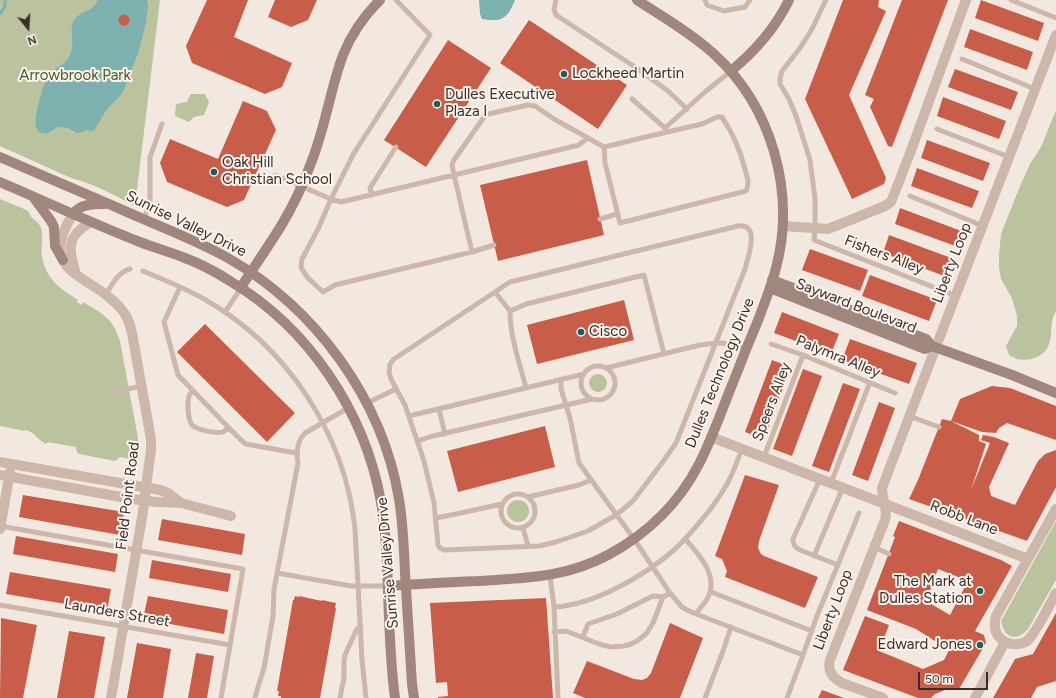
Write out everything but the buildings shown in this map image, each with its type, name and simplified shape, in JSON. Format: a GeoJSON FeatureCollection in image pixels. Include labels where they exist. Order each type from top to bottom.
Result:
{"type":"FeatureCollection","features":[{"type":"Feature","properties":{"kind":"street"},"geometry":{"type":"LineString","coordinates":[[241,287],[281,225],[301,187],[317,149],[344,54],[360,24],[380,0]]}},
{"type":"Feature","properties":{"kind":"street","name":"Dulles Technology Drive"},"geometry":{"type":"LineString","coordinates":[[388,586],[550,575],[572,570],[597,560],[616,551],[634,539],[657,520],[686,486],[697,469],[711,437],[771,284],[779,253],[783,226],[783,199],[781,187],[777,164],[770,140],[761,118],[755,106],[731,71],[697,39],[637,0]]}},
{"type":"Feature","properties":{"kind":"street"},"geometry":{"type":"LineString","coordinates":[[731,71],[761,43],[776,24],[789,0]]}},
{"type":"Feature","properties":{"kind":"street"},"geometry":{"type":"LineString","coordinates":[[783,226],[815,229],[833,228],[891,202],[966,0]]}},
{"type":"Feature","properties":{"kind":"street","name":"Liberty Loop"},"geometry":{"type":"LineString","coordinates":[[883,698],[842,683],[833,676],[828,666],[886,517],[887,504],[882,493],[882,488],[934,346],[956,296],[1056,35]]}},
{"type":"Feature","properties":{"kind":"street","name":"Sunrise Valley Drive"},"geometry":{"type":"LineString","coordinates":[[0,157],[217,252],[250,272],[282,297],[307,320],[339,358],[366,403],[386,448],[399,498],[403,532],[414,698]]}},
{"type":"Feature","properties":{"kind":"street","name":"Sunrise Valley Drive"},"geometry":{"type":"LineString","coordinates":[[0,182],[91,222],[195,262],[218,274],[241,287],[272,312],[314,355],[331,379],[358,428],[369,454],[381,502],[386,536],[392,675],[395,698]]}},
{"type":"Feature","properties":{"kind":"street"},"geometry":{"type":"LineString","coordinates":[[33,196],[54,226],[55,246],[63,260]]}},
{"type":"Feature","properties":{"kind":"street"},"geometry":{"type":"LineString","coordinates":[[63,260],[60,250],[61,241],[64,231],[75,211],[82,206],[109,204]]}},
{"type":"Feature","properties":{"kind":"street"},"geometry":{"type":"LineString","coordinates":[[76,274],[71,253],[72,242],[76,232],[91,222]]}},
{"type":"Feature","properties":{"kind":"street","name":"Field Point Road"},"geometry":{"type":"LineString","coordinates":[[63,260],[76,274],[106,294],[119,307],[129,321],[150,433],[150,456],[143,512],[111,698]]}},
{"type":"Feature","properties":{"kind":"street","name":"Sayward Boulevard"},"geometry":{"type":"LineString","coordinates":[[771,284],[926,339],[934,346],[1056,392]]}},
{"type":"Feature","properties":{"kind":"street"},"geometry":{"type":"LineString","coordinates":[[711,437],[887,504]]}},
{"type":"Feature","properties":{"kind":"street"},"geometry":{"type":"LineString","coordinates":[[0,462],[160,490],[168,493],[181,503]]}},
{"type":"Feature","properties":{"kind":"street"},"geometry":{"type":"LineString","coordinates":[[0,527],[5,476],[12,464]]}},
{"type":"Feature","properties":{"kind":"street"},"geometry":{"type":"LineString","coordinates":[[5,476],[157,502],[181,503],[231,516]]}},
{"type":"Feature","properties":{"kind":"street","name":"Robb Lane"},"geometry":{"type":"LineString","coordinates":[[887,504],[1028,559]]}},
{"type":"Feature","properties":{"kind":"street"},"geometry":{"type":"LineString","coordinates":[[1056,509],[995,620],[997,634],[1005,642],[1012,644],[1022,644],[1028,640],[1056,593]]}},
{"type":"Feature","properties":{"kind":"street"},"geometry":{"type":"LineString","coordinates":[[975,698],[1005,642]]}},
{"type":"Feature","properties":{"kind":"lane"},"geometry":{"type":"LineString","coordinates":[[396,0],[430,35],[354,153],[318,230],[302,259],[302,271],[323,292],[335,285],[472,252],[494,245]]}},
{"type":"Feature","properties":{"kind":"lane"},"geometry":{"type":"LineString","coordinates":[[556,0],[554,9],[556,16],[638,69],[668,91],[687,109]]}},
{"type":"Feature","properties":{"kind":"lane"},"geometry":{"type":"LineString","coordinates":[[705,0],[707,5],[724,10],[745,6],[750,0]]}},
{"type":"Feature","properties":{"kind":"lane"},"geometry":{"type":"LineString","coordinates":[[815,229],[815,198],[810,160],[796,116],[780,84],[780,78],[782,71],[800,48],[812,29],[826,0]]}},
{"type":"Feature","properties":{"kind":"lane"},"geometry":{"type":"LineString","coordinates":[[1010,0],[1056,18]]}},
{"type":"Feature","properties":{"kind":"lane"},"geometry":{"type":"LineString","coordinates":[[962,60],[1035,89]]}},
{"type":"Feature","properties":{"kind":"lane"},"geometry":{"type":"LineString","coordinates":[[666,130],[687,109],[731,71]]}},
{"type":"Feature","properties":{"kind":"lane"},"geometry":{"type":"LineString","coordinates":[[632,99],[666,130]]}},
{"type":"Feature","properties":{"kind":"lane"},"geometry":{"type":"LineString","coordinates":[[472,252],[452,165],[484,117],[488,114],[533,105],[554,119],[604,147],[666,130],[702,124],[717,117],[722,117],[732,132],[738,146],[748,180],[748,188],[743,192],[620,223],[605,163],[604,147]]}},
{"type":"Feature","properties":{"kind":"lane"},"geometry":{"type":"LineString","coordinates":[[144,219],[150,201],[150,157],[162,124]]}},
{"type":"Feature","properties":{"kind":"lane"},"geometry":{"type":"LineString","coordinates":[[937,129],[1008,157]]}},
{"type":"Feature","properties":{"kind":"lane"},"geometry":{"type":"LineString","coordinates":[[275,175],[331,200],[341,202],[579,145],[587,138]]}},
{"type":"Feature","properties":{"kind":"lane"},"geometry":{"type":"LineString","coordinates":[[372,195],[370,188],[396,147]]}},
{"type":"Feature","properties":{"kind":"lane"},"geometry":{"type":"LineString","coordinates":[[910,196],[983,226]]}},
{"type":"Feature","properties":{"kind":"lane"},"geometry":{"type":"LineString","coordinates":[[600,219],[617,214]]}},
{"type":"Feature","properties":{"kind":"lane"},"geometry":{"type":"LineString","coordinates":[[738,226],[745,226],[749,229],[751,234],[745,269],[716,343],[676,442],[632,502],[616,515],[572,537],[539,546],[444,550],[440,548],[438,545],[436,518],[429,480],[418,441],[405,405],[396,389],[390,373],[389,367],[392,361],[510,282],[738,226]]}},
{"type":"Feature","properties":{"kind":"lane","name":"Fishers Alley"},"geometry":{"type":"LineString","coordinates":[[815,229],[814,240],[956,296]]}},
{"type":"Feature","properties":{"kind":"lane"},"geometry":{"type":"LineString","coordinates":[[106,294],[120,274],[130,269]]}},
{"type":"Feature","properties":{"kind":"lane"},"geometry":{"type":"LineString","coordinates":[[143,271],[205,299],[252,333],[278,358],[304,391],[317,412],[338,454],[354,513],[366,698]]}},
{"type":"Feature","properties":{"kind":"lane"},"geometry":{"type":"LineString","coordinates":[[510,311],[526,304],[644,275],[664,354]]}},
{"type":"Feature","properties":{"kind":"lane"},"geometry":{"type":"LineString","coordinates":[[180,287],[164,322],[178,375],[192,391],[246,444],[296,453]]}},
{"type":"Feature","properties":{"kind":"lane"},"geometry":{"type":"LineString","coordinates":[[225,312],[241,287]]}},
{"type":"Feature","properties":{"kind":"lane"},"geometry":{"type":"LineString","coordinates":[[495,292],[510,311],[512,334],[526,388]]}},
{"type":"Feature","properties":{"kind":"lane"},"geometry":{"type":"LineString","coordinates":[[606,368],[700,344],[723,343],[746,350]]}},
{"type":"Feature","properties":{"kind":"lane","name":"Palymra Alley"},"geometry":{"type":"LineString","coordinates":[[772,344],[803,355],[895,393]]}},
{"type":"Feature","properties":{"kind":"lane","name":"Speers Alley"},"geometry":{"type":"LineString","coordinates":[[764,457],[803,355]]}},
{"type":"Feature","properties":{"kind":"lane"},"geometry":{"type":"LineString","coordinates":[[418,441],[429,437],[592,399],[603,399],[612,393],[615,382],[614,376],[610,371],[601,366],[587,370],[581,384],[584,393],[592,399]]}},
{"type":"Feature","properties":{"kind":"lane"},"geometry":{"type":"LineString","coordinates":[[409,416],[584,374]]}},
{"type":"Feature","properties":{"kind":"lane"},"geometry":{"type":"LineString","coordinates":[[561,380],[561,389],[571,425],[579,464],[634,539],[670,593],[682,607],[696,614],[803,655]]}},
{"type":"Feature","properties":{"kind":"lane"},"geometry":{"type":"LineString","coordinates":[[831,483],[870,382]]}},
{"type":"Feature","properties":{"kind":"lane"},"geometry":{"type":"LineString","coordinates":[[114,392],[142,386]]}},
{"type":"Feature","properties":{"kind":"lane"},"geometry":{"type":"LineString","coordinates":[[366,403],[396,389]]}},
{"type":"Feature","properties":{"kind":"lane"},"geometry":{"type":"LineString","coordinates":[[192,391],[189,395],[188,403],[189,419],[192,424],[202,430],[220,432],[224,432],[229,428]]}},
{"type":"Feature","properties":{"kind":"lane"},"geometry":{"type":"LineString","coordinates":[[255,698],[264,668],[273,616],[274,589],[298,463],[296,453],[300,439],[302,436],[322,423],[348,408]]}},
{"type":"Feature","properties":{"kind":"lane"},"geometry":{"type":"LineString","coordinates":[[439,409],[445,434]]}},
{"type":"Feature","properties":{"kind":"lane"},"geometry":{"type":"LineString","coordinates":[[909,416],[939,427]]}},
{"type":"Feature","properties":{"kind":"lane"},"geometry":{"type":"LineString","coordinates":[[554,607],[576,603],[606,593],[634,578],[674,550],[695,529],[726,486],[742,449]]}},
{"type":"Feature","properties":{"kind":"lane"},"geometry":{"type":"LineString","coordinates":[[820,479],[793,539],[793,543],[795,547],[838,565]]}},
{"type":"Feature","properties":{"kind":"lane"},"geometry":{"type":"LineString","coordinates":[[528,497],[579,485],[591,480]]}},
{"type":"Feature","properties":{"kind":"lane"},"geometry":{"type":"LineString","coordinates":[[814,556],[843,487]]}},
{"type":"Feature","properties":{"kind":"lane"},"geometry":{"type":"LineString","coordinates":[[513,494],[520,494],[528,497],[533,502],[535,508],[535,515],[530,524],[523,528],[512,528],[507,525],[501,514],[501,507],[507,497],[513,494]]}},
{"type":"Feature","properties":{"kind":"lane"},"geometry":{"type":"LineString","coordinates":[[436,518],[502,504]]}},
{"type":"Feature","properties":{"kind":"lane"},"geometry":{"type":"LineString","coordinates":[[787,698],[859,513]]}},
{"type":"Feature","properties":{"kind":"lane"},"geometry":{"type":"LineString","coordinates":[[0,527],[243,569],[221,698]]}},
{"type":"Feature","properties":{"kind":"lane"},"geometry":{"type":"LineString","coordinates":[[523,528],[528,546]]}},
{"type":"Feature","properties":{"kind":"lane"},"geometry":{"type":"LineString","coordinates":[[685,538],[707,568],[712,586],[708,599],[699,608],[696,614]]}},
{"type":"Feature","properties":{"kind":"lane"},"geometry":{"type":"LineString","coordinates":[[874,547],[889,554]]}},
{"type":"Feature","properties":{"kind":"lane"},"geometry":{"type":"LineString","coordinates":[[277,574],[359,587],[388,586]]}},
{"type":"Feature","properties":{"kind":"lane"},"geometry":{"type":"LineString","coordinates":[[550,575],[554,607],[558,698]]}},
{"type":"Feature","properties":{"kind":"lane"},"geometry":{"type":"LineString","coordinates":[[710,592],[812,632]]}},
{"type":"Feature","properties":{"kind":"lane"},"geometry":{"type":"LineString","coordinates":[[582,638],[588,624],[617,614],[653,596],[663,597],[670,593]]}},
{"type":"Feature","properties":{"kind":"lane"},"geometry":{"type":"LineString","coordinates":[[554,632],[566,632],[611,647],[631,644],[642,638],[650,628],[663,597]]}},
{"type":"Feature","properties":{"kind":"lane","name":"Launders Street"},"geometry":{"type":"LineString","coordinates":[[0,605],[230,645]]}},
{"type":"Feature","properties":{"kind":"lane"},"geometry":{"type":"LineString","coordinates":[[340,698],[344,678],[345,655],[356,631],[361,627]]}},
{"type":"Feature","properties":{"kind":"lane"},"geometry":{"type":"LineString","coordinates":[[705,698],[731,627]]}},
{"type":"Feature","properties":{"kind":"green space","name":"Arrowbrook Park"},"geometry":{"type":"Polygon","coordinates":[[[0,0],[160,0],[135,206],[112,194],[71,178],[0,146],[0,0]]]}},
{"type":"Feature","properties":{"kind":"green space"},"geometry":{"type":"Polygon","coordinates":[[[191,94],[205,94],[209,102],[204,115],[194,117],[189,122],[175,116],[176,104],[187,102],[191,94]]]}},
{"type":"Feature","properties":{"kind":"green space"},"geometry":{"type":"Polygon","coordinates":[[[1056,110],[1056,311],[1047,348],[1036,358],[1022,360],[1016,359],[1009,355],[1006,346],[1017,326],[1017,316],[1012,298],[1001,279],[999,255],[1001,234],[1018,191],[1030,164],[1041,147],[1056,110]]]}},
{"type":"Feature","properties":{"kind":"green space"},"geometry":{"type":"Polygon","coordinates":[[[0,199],[28,211],[42,230],[42,256],[47,271],[54,282],[78,300],[77,302],[82,305],[83,302],[106,317],[114,327],[120,341],[138,438],[136,460],[120,457],[115,461],[79,454],[76,447],[47,442],[47,444],[29,431],[0,426],[0,199]]]}},
{"type":"Feature","properties":{"kind":"green space"},"geometry":{"type":"Polygon","coordinates":[[[598,374],[604,377],[607,383],[604,389],[598,392],[592,389],[589,383],[592,377],[598,374]]]}},
{"type":"Feature","properties":{"kind":"green space"},"geometry":{"type":"Polygon","coordinates":[[[518,500],[526,503],[529,511],[526,519],[518,522],[510,519],[507,511],[510,503],[518,500]]]}},
{"type":"Feature","properties":{"kind":"green space"},"geometry":{"type":"Polygon","coordinates":[[[1056,521],[1056,580],[1028,629],[1019,636],[1011,636],[1005,631],[1001,621],[1056,521]]]}},
{"type":"Feature","properties":{"kind":"water"},"geometry":{"type":"Polygon","coordinates":[[[98,0],[147,0],[148,6],[146,22],[142,39],[122,94],[107,109],[95,129],[92,131],[86,130],[77,133],[68,128],[58,127],[46,134],[39,132],[36,127],[36,115],[47,78],[55,69],[68,59],[70,55],[72,50],[73,22],[78,16],[93,7],[98,0]]]}},
{"type":"Feature","properties":{"kind":"water"},"geometry":{"type":"Polygon","coordinates":[[[479,0],[515,0],[507,15],[503,18],[495,20],[482,19],[479,0]]]}},
{"type":"Feature","properties":{"kind":"waterway"},"geometry":{"type":"LineString","coordinates":[[0,14],[5,6],[5,0]]}},
{"type":"Feature","properties":{"kind":"place","name":"Lockheed Martin"},"geometry":{"type":"Point","coordinates":[564,74]}},
{"type":"Feature","properties":{"kind":"place","name":"Dulles Executive Plaza I"},"geometry":{"type":"Point","coordinates":[437,104]}},
{"type":"Feature","properties":{"kind":"place","name":"Oak Hill Christian School"},"geometry":{"type":"Point","coordinates":[214,172]}},
{"type":"Feature","properties":{"kind":"place","name":"Cisco"},"geometry":{"type":"Point","coordinates":[581,332]}},
{"type":"Feature","properties":{"kind":"place","name":"The Mark at Dulles Station"},"geometry":{"type":"Point","coordinates":[980,591]}},
{"type":"Feature","properties":{"kind":"place","name":"Edward Jones"},"geometry":{"type":"Point","coordinates":[980,645]}}]}
